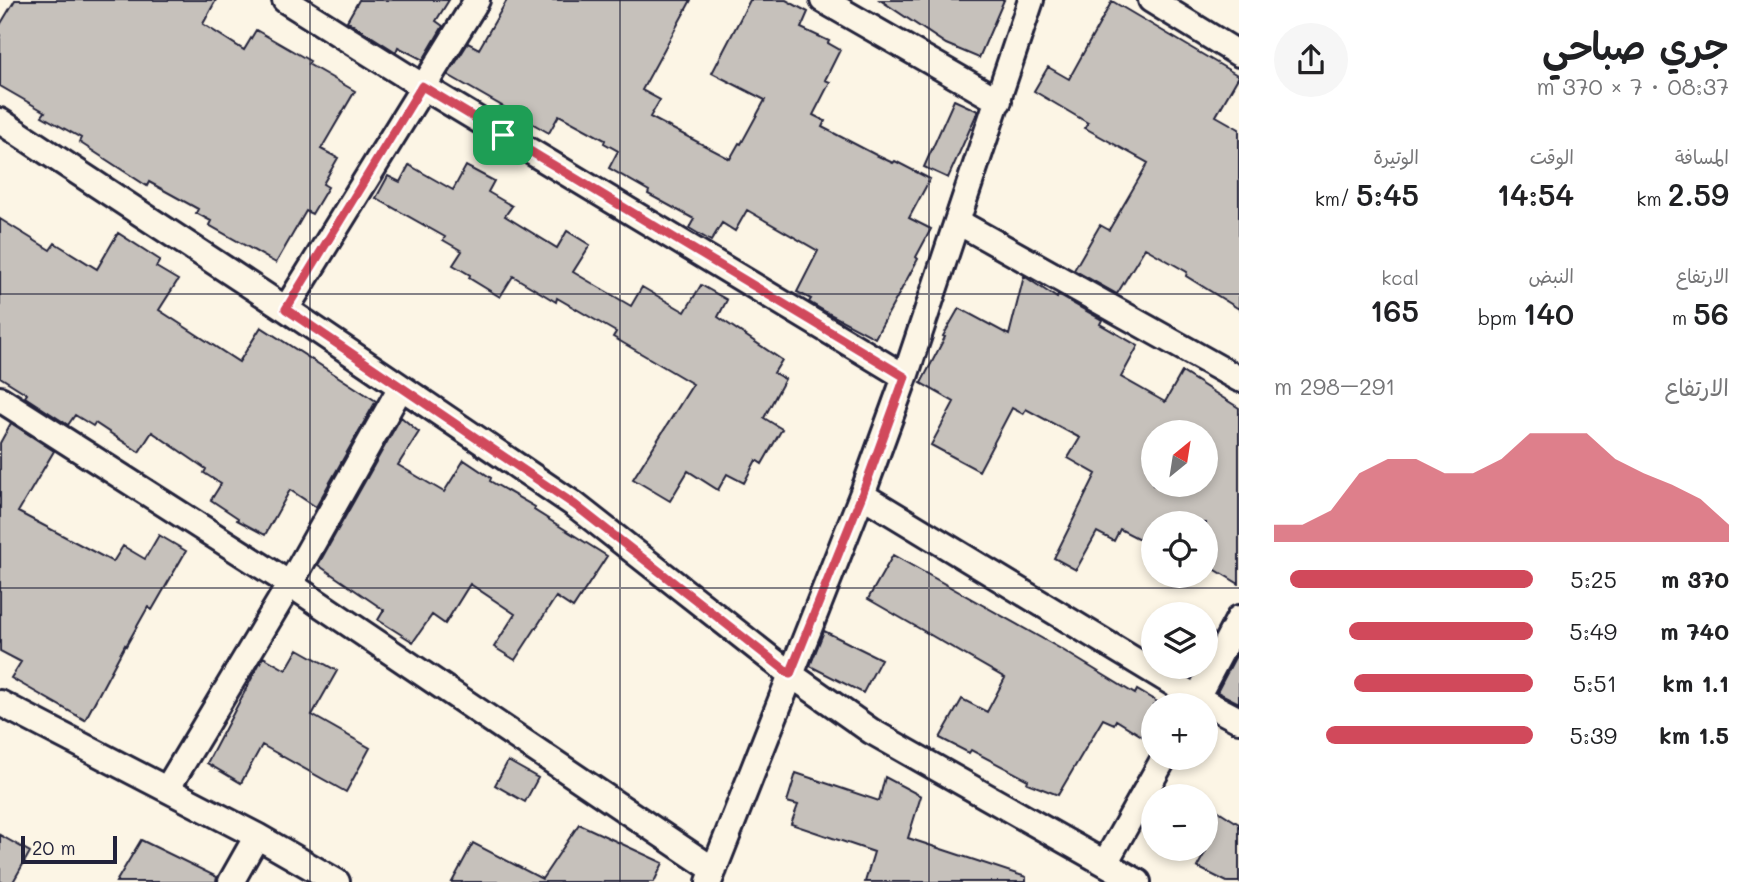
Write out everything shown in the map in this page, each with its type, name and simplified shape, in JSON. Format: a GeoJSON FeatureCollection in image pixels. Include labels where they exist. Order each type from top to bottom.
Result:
{"type":"FeatureCollection","features":[{"type":"Feature","properties":{"kind":"street"},"geometry":{"type":"LineString","coordinates":[[285,0],[422,86],[905,377]]}},
{"type":"Feature","properties":{"kind":"street"},"geometry":{"type":"LineString","coordinates":[[286,309],[477,0]]}},
{"type":"Feature","properties":{"kind":"street"},"geometry":{"type":"LineString","coordinates":[[823,0],[999,101]]}},
{"type":"Feature","properties":{"kind":"street"},"geometry":{"type":"LineString","coordinates":[[0,399],[290,584],[711,876],[862,495],[958,222],[1031,0]]}},
{"type":"Feature","properties":{"kind":"street"},"geometry":{"type":"LineString","coordinates":[[1151,0],[1239,54]]}},
{"type":"Feature","properties":{"kind":"street"},"geometry":{"type":"LineString","coordinates":[[0,121],[286,309],[575,505],[790,674],[871,731],[1138,882]]}},
{"type":"Feature","properties":{"kind":"street"},"geometry":{"type":"LineString","coordinates":[[958,222],[1239,379]]}},
{"type":"Feature","properties":{"kind":"street"},"geometry":{"type":"LineString","coordinates":[[167,789],[290,584],[401,387]]}},
{"type":"Feature","properties":{"kind":"street"},"geometry":{"type":"LineString","coordinates":[[862,495],[1181,693]]}},
{"type":"Feature","properties":{"kind":"street"},"geometry":{"type":"LineString","coordinates":[[1200,693],[1239,618]]}},
{"type":"Feature","properties":{"kind":"street"},"geometry":{"type":"LineString","coordinates":[[0,703],[257,836],[337,882]]}},
{"type":"Feature","properties":{"kind":"street"},"geometry":{"type":"LineString","coordinates":[[1218,711],[1239,720]]}},
{"type":"Feature","properties":{"kind":"street"},"geometry":{"type":"LineString","coordinates":[[1105,863],[1157,770]]}},
{"type":"Feature","properties":{"kind":"street"},"geometry":{"type":"LineString","coordinates":[[231,882],[257,836]]}},
{"type":"Feature","properties":{"kind":"building"},"geometry":{"type":"Polygon","coordinates":[[[15,0],[216,0],[203,24],[244,50],[256,30],[355,91],[321,149],[338,158],[323,184],[328,187],[312,214],[306,211],[276,263],[209,225],[211,221],[196,213],[198,209],[149,182],[147,186],[79,142],[81,138],[42,116],[45,112],[0,86],[0,25],[15,0]]]}},
{"type":"Feature","properties":{"kind":"building"},"geometry":{"type":"Polygon","coordinates":[[[359,0],[449,0],[436,21],[443,26],[423,60],[398,47],[396,52],[347,21],[359,0]]]}},
{"type":"Feature","properties":{"kind":"building"},"geometry":{"type":"Polygon","coordinates":[[[507,0],[691,0],[642,90],[660,100],[650,117],[730,159],[765,100],[712,73],[750,0],[786,0],[808,12],[801,28],[829,41],[828,43],[840,50],[825,80],[830,82],[813,115],[825,121],[822,127],[930,179],[909,218],[931,229],[916,257],[918,259],[875,338],[809,302],[811,299],[797,292],[818,251],[747,210],[735,231],[722,223],[711,241],[689,228],[694,219],[648,194],[649,191],[609,168],[618,151],[604,143],[605,140],[559,115],[549,133],[448,75],[468,43],[479,49],[507,0]]]}},
{"type":"Feature","properties":{"kind":"building"},"geometry":{"type":"Polygon","coordinates":[[[880,0],[1004,0],[979,58],[946,44],[880,0]]]}},
{"type":"Feature","properties":{"kind":"building"},"geometry":{"type":"Polygon","coordinates":[[[1112,1],[1239,76],[1216,116],[1239,129],[1239,309],[1186,276],[1187,272],[1145,248],[1117,294],[1074,270],[1100,225],[1109,230],[1148,163],[1085,128],[1088,123],[1034,91],[1048,67],[1069,79],[1112,1]]]}},
{"type":"Feature","properties":{"kind":"building"},"geometry":{"type":"Polygon","coordinates":[[[954,100],[978,111],[948,178],[924,167],[954,100]]]}},
{"type":"Feature","properties":{"kind":"building"},"geometry":{"type":"Polygon","coordinates":[[[409,165],[453,190],[466,166],[494,181],[488,192],[512,206],[505,216],[557,248],[567,231],[590,245],[573,272],[631,306],[642,287],[685,312],[701,285],[727,300],[718,317],[782,360],[774,373],[785,379],[764,418],[782,429],[762,464],[756,460],[744,483],[727,474],[718,490],[688,471],[670,501],[633,479],[693,384],[613,337],[616,332],[557,298],[556,302],[513,276],[500,297],[469,278],[470,275],[453,265],[462,251],[443,240],[445,237],[376,198],[388,176],[400,182],[409,165]]]}},
{"type":"Feature","properties":{"kind":"building"},"geometry":{"type":"Polygon","coordinates":[[[0,219],[50,250],[55,243],[97,269],[118,233],[160,260],[156,267],[178,280],[159,310],[239,362],[261,327],[376,401],[316,507],[290,490],[265,535],[237,520],[238,518],[211,500],[221,484],[204,473],[206,469],[152,432],[139,452],[95,423],[93,426],[75,415],[68,425],[0,377],[0,219]]]}},
{"type":"Feature","properties":{"kind":"building"},"geometry":{"type":"Polygon","coordinates":[[[1024,276],[1057,298],[1058,295],[1102,320],[1100,324],[1138,346],[1121,377],[1165,402],[1182,372],[1239,408],[1239,584],[1218,571],[1218,511],[1141,511],[1141,540],[1120,529],[1114,541],[1097,532],[1076,570],[1054,558],[1096,474],[1068,458],[1080,438],[1026,409],[1023,414],[1012,408],[979,471],[931,445],[954,402],[921,383],[959,308],[1009,335],[1024,276]]]}},
{"type":"Feature","properties":{"kind":"building"},"geometry":{"type":"Polygon","coordinates":[[[401,417],[419,432],[398,465],[444,492],[464,460],[491,478],[490,481],[535,507],[534,510],[607,556],[573,608],[556,597],[515,660],[494,647],[515,614],[470,584],[445,624],[432,615],[413,642],[378,620],[384,610],[318,565],[401,417]]]}},
{"type":"Feature","properties":{"kind":"building"},"geometry":{"type":"Polygon","coordinates":[[[11,423],[54,451],[18,512],[113,562],[123,546],[145,559],[159,535],[186,551],[152,610],[148,607],[125,645],[85,720],[11,678],[21,662],[0,651],[0,443],[11,423]]]}},
{"type":"Feature","properties":{"kind":"building"},"geometry":{"type":"Polygon","coordinates":[[[893,555],[1061,649],[1135,694],[1137,690],[1142,693],[1141,735],[1116,720],[1114,724],[1103,719],[1058,795],[1027,783],[1028,780],[971,750],[969,753],[940,738],[962,699],[987,712],[1005,678],[868,599],[893,555]]]}},
{"type":"Feature","properties":{"kind":"building"},"geometry":{"type":"Polygon","coordinates":[[[824,631],[881,659],[863,693],[810,666],[824,631]]]}},
{"type":"Feature","properties":{"kind":"building"},"geometry":{"type":"Polygon","coordinates":[[[298,649],[337,671],[312,715],[370,748],[346,792],[262,745],[241,783],[207,763],[263,657],[286,670],[298,649]]]}},
{"type":"Feature","properties":{"kind":"building"},"geometry":{"type":"Polygon","coordinates":[[[1239,650],[1239,703],[1217,692],[1239,650]]]}},
{"type":"Feature","properties":{"kind":"building"},"geometry":{"type":"Polygon","coordinates":[[[508,761],[538,778],[525,802],[495,785],[508,761]]]}},
{"type":"Feature","properties":{"kind":"building"},"geometry":{"type":"Polygon","coordinates":[[[796,773],[879,801],[885,777],[921,796],[908,838],[1026,877],[1026,882],[865,882],[874,852],[791,824],[798,805],[787,802],[796,773]]]}},
{"type":"Feature","properties":{"kind":"building"},"geometry":{"type":"Polygon","coordinates":[[[1218,811],[1239,824],[1239,882],[1227,882],[1197,867],[1200,861],[1218,861],[1218,811]]]}},
{"type":"Feature","properties":{"kind":"building"},"geometry":{"type":"Polygon","coordinates":[[[579,824],[663,863],[654,882],[452,882],[473,843],[542,879],[579,824]]]}},
{"type":"Feature","properties":{"kind":"building"},"geometry":{"type":"Polygon","coordinates":[[[0,835],[30,852],[13,882],[0,882],[0,835]]]}},
{"type":"Feature","properties":{"kind":"building"},"geometry":{"type":"Polygon","coordinates":[[[141,840],[217,877],[216,882],[116,882],[141,840]]]}},
{"type":"Feature","properties":{"kind":"route"},"geometry":{"type":"LineString","coordinates":[[422,86],[503,135],[905,377],[862,495],[790,674],[575,505],[286,309],[422,86]]}}]}
